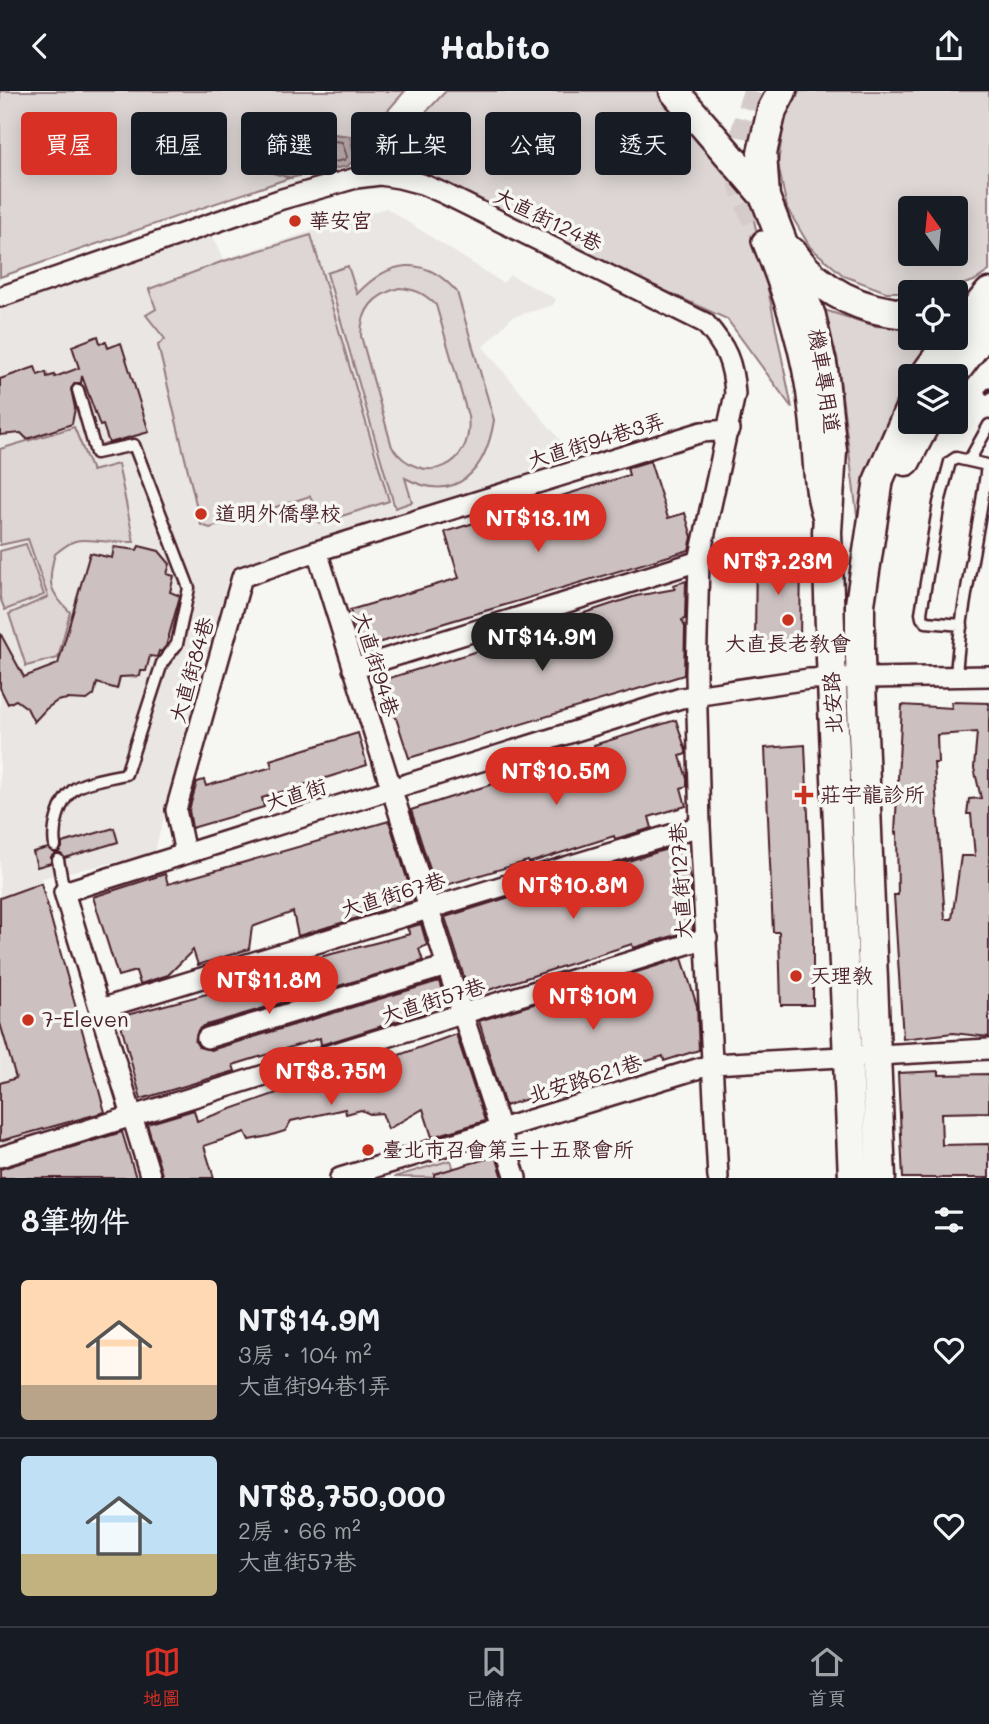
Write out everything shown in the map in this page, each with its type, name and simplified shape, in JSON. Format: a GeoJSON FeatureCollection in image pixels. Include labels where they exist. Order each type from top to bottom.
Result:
{"type":"FeatureCollection","features":[{"type":"Feature","properties":{"kind":"main road"},"geometry":{"type":"LineString","coordinates":[[674,91],[765,197]]}},
{"type":"Feature","properties":{"kind":"main road","name":"北安路"},"geometry":{"type":"LineString","coordinates":[[782,91],[772,110],[762,153],[765,197],[771,238],[811,316],[823,369],[832,451],[828,532],[832,678],[853,1178]]}},
{"type":"Feature","properties":{"kind":"main road","name":"北安路"},"geometry":{"type":"LineString","coordinates":[[771,238],[826,288],[857,304],[898,313]]}},
{"type":"Feature","properties":{"kind":"main road"},"geometry":{"type":"LineString","coordinates":[[968,303],[989,293]]}},
{"type":"Feature","properties":{"kind":"main road"},"geometry":{"type":"LineString","coordinates":[[968,318],[989,293]]}},
{"type":"Feature","properties":{"kind":"main road"},"geometry":{"type":"LineString","coordinates":[[961,364],[989,327]]}},
{"type":"Feature","properties":{"kind":"main road","name":"北安路"},"geometry":{"type":"LineString","coordinates":[[881,1178],[860,604],[879,479],[899,434]]}},
{"type":"Feature","properties":{"kind":"main road"},"geometry":{"type":"LineString","coordinates":[[868,547],[889,507],[907,458],[920,434]]}},
{"type":"Feature","properties":{"kind":"street","name":"大直街124巷"},"geometry":{"type":"LineString","coordinates":[[0,297],[282,199],[368,176],[399,177],[443,193],[705,323],[723,342],[734,371],[736,394],[699,561],[696,695]]}},
{"type":"Feature","properties":{"kind":"street","name":"大直街94巷3弄"},"geometry":{"type":"LineString","coordinates":[[317,551],[702,432],[729,430]]}},
{"type":"Feature","properties":{"kind":"street","name":"大直街94巷"},"geometry":{"type":"LineString","coordinates":[[317,551],[516,1178]]}},
{"type":"Feature","properties":{"kind":"street","name":"大直街84巷"},"geometry":{"type":"LineString","coordinates":[[185,853],[177,810],[242,577],[317,551]]}},
{"type":"Feature","properties":{"kind":"street"},"geometry":{"type":"LineString","coordinates":[[353,669],[699,561]]}},
{"type":"Feature","properties":{"kind":"street","name":"大直街"},"geometry":{"type":"LineString","coordinates":[[64,892],[696,695],[832,678],[989,676]]}},
{"type":"Feature","properties":{"kind":"street","name":"大直街127巷"},"geometry":{"type":"LineString","coordinates":[[696,695],[700,825],[719,1178]]}},
{"type":"Feature","properties":{"kind":"street","name":"大直街67巷"},"geometry":{"type":"LineString","coordinates":[[100,1009],[700,825]]}},
{"type":"Feature","properties":{"kind":"street"},"geometry":{"type":"LineString","coordinates":[[64,892],[151,1178]]}},
{"type":"Feature","properties":{"kind":"street","name":"大直街57巷"},"geometry":{"type":"LineString","coordinates":[[0,1157],[707,938]]}},
{"type":"Feature","properties":{"kind":"street"},"geometry":{"type":"LineString","coordinates":[[207,1038],[447,966]]}},
{"type":"Feature","properties":{"kind":"street","name":"北安路621巷"},"geometry":{"type":"LineString","coordinates":[[340,1178],[713,1064],[989,1049]]}},
{"type":"Feature","properties":{"kind":"lane"},"geometry":{"type":"LineString","coordinates":[[55,846],[52,833],[61,807],[74,789],[100,779],[126,774],[162,663],[177,643],[190,588],[134,445],[96,453],[78,390]]}},
{"type":"Feature","properties":{"kind":"lane"},"geometry":{"type":"LineString","coordinates":[[969,461],[989,425]]}},
{"type":"Feature","properties":{"kind":"lane"},"geometry":{"type":"LineString","coordinates":[[956,677],[987,465],[956,458],[950,462],[936,516],[921,613],[926,622],[962,625]]}},
{"type":"Feature","properties":{"kind":"lane"},"geometry":{"type":"LineString","coordinates":[[58,860],[64,892]]}},
{"type":"Feature","properties":{"kind":"shaded area"},"geometry":{"type":"Polygon","coordinates":[[[0,91],[405,91],[386,112],[351,112],[351,152],[345,159],[337,162],[337,112],[241,112],[241,175],[298,175],[0,277],[0,91]]]}},
{"type":"Feature","properties":{"kind":"shaded area"},"geometry":{"type":"Polygon","coordinates":[[[446,91],[658,91],[676,112],[595,112],[595,175],[691,175],[691,130],[750,200],[792,408],[727,319],[421,179],[401,175],[471,175],[471,112],[426,112],[446,91]]]}},
{"type":"Feature","properties":{"kind":"shaded area"},"geometry":{"type":"Polygon","coordinates":[[[799,91],[989,91],[989,271],[968,283],[968,280],[898,280],[898,292],[886,292],[844,276],[810,247],[787,208],[778,164],[784,120],[799,91]]]}},
{"type":"Feature","properties":{"kind":"shaded area","name":"道明外僑學校"},"geometry":{"type":"Polygon","coordinates":[[[386,208],[503,283],[510,275],[556,299],[553,305],[512,317],[483,347],[575,458],[230,571],[154,854],[41,878],[106,1117],[0,1146],[0,307],[213,236],[223,259],[386,208]]]}},
{"type":"Feature","properties":{"kind":"shaded area"},"geometry":{"type":"Polygon","coordinates":[[[311,235],[389,501],[320,523],[310,496],[210,528],[201,525],[158,345],[165,339],[146,315],[156,309],[149,289],[221,262],[311,235]]]}},
{"type":"Feature","properties":{"kind":"shaded area"},"geometry":{"type":"Polygon","coordinates":[[[348,266],[357,294],[381,274],[394,268],[419,267],[432,271],[457,292],[494,420],[484,454],[466,478],[454,485],[440,487],[423,485],[405,478],[412,502],[395,508],[327,273],[348,266]],[[405,289],[390,291],[376,299],[363,318],[361,336],[392,447],[404,460],[418,467],[431,469],[444,466],[455,459],[463,448],[468,434],[468,416],[436,305],[419,292],[405,289]]]}},
{"type":"Feature","properties":{"kind":"shaded area"},"geometry":{"type":"Polygon","coordinates":[[[818,308],[875,326],[898,327],[898,350],[930,350],[923,364],[898,364],[898,422],[857,515],[837,356],[818,308]]]}},
{"type":"Feature","properties":{"kind":"shaded area"},"geometry":{"type":"Polygon","coordinates":[[[74,427],[92,471],[118,464],[134,542],[81,540],[72,542],[55,554],[51,572],[52,586],[70,612],[58,658],[26,666],[9,614],[48,597],[28,539],[0,545],[0,449],[74,427]]]}},
{"type":"Feature","properties":{"kind":"shaded area"},"geometry":{"type":"Polygon","coordinates":[[[26,544],[44,595],[5,610],[0,598],[0,551],[26,544]]]}},
{"type":"Feature","properties":{"kind":"shaded area"},"geometry":{"type":"Polygon","coordinates":[[[451,1160],[456,1178],[394,1177],[451,1160]]]}},
{"type":"Feature","properties":{"kind":"water"},"geometry":{"type":"Polygon","coordinates":[[[337,134],[350,136],[351,163],[337,168],[337,134]]]}},
{"type":"Feature","properties":{"kind":"water"},"geometry":{"type":"Polygon","coordinates":[[[280,175],[304,175],[290,178],[280,175]]]}},
{"type":"Feature","properties":{"kind":"building"},"geometry":{"type":"Polygon","coordinates":[[[98,336],[100,343],[106,342],[108,348],[121,343],[149,432],[109,443],[82,376],[81,383],[75,383],[71,389],[75,408],[72,424],[27,439],[21,433],[0,435],[0,379],[35,367],[38,375],[46,372],[47,377],[55,377],[79,368],[72,346],[98,336]]]}},
{"type":"Feature","properties":{"kind":"building"},"geometry":{"type":"Polygon","coordinates":[[[650,461],[668,518],[685,513],[692,537],[689,550],[361,648],[350,610],[459,578],[445,532],[629,475],[627,468],[650,461]]]}},
{"type":"Feature","properties":{"kind":"building"},"geometry":{"type":"Polygon","coordinates":[[[139,546],[159,551],[170,564],[167,574],[174,576],[170,592],[180,596],[166,646],[159,651],[157,657],[150,656],[146,671],[141,671],[140,676],[120,677],[117,689],[97,683],[94,695],[87,700],[57,701],[34,722],[27,708],[16,700],[8,704],[0,688],[0,633],[24,677],[58,664],[90,553],[112,558],[114,547],[137,550],[139,546]]]}},
{"type":"Feature","properties":{"kind":"building"},"geometry":{"type":"Polygon","coordinates":[[[756,549],[801,552],[800,645],[755,643],[756,549]]]}},
{"type":"Feature","properties":{"kind":"building"},"geometry":{"type":"Polygon","coordinates":[[[686,581],[685,619],[682,620],[685,627],[684,675],[409,758],[380,681],[549,629],[548,625],[636,596],[675,589],[673,585],[686,581]]]}},
{"type":"Feature","properties":{"kind":"building"},"geometry":{"type":"Polygon","coordinates":[[[951,702],[989,703],[989,1037],[953,1033],[903,1039],[894,895],[898,895],[897,832],[895,833],[902,705],[952,708],[951,702]],[[977,732],[937,735],[938,763],[934,763],[945,919],[952,919],[961,856],[975,856],[971,814],[967,814],[969,799],[981,798],[974,768],[977,732]]]}},
{"type":"Feature","properties":{"kind":"building"},"geometry":{"type":"Polygon","coordinates":[[[676,720],[686,751],[686,754],[680,756],[687,779],[687,786],[681,788],[686,806],[649,817],[652,828],[615,839],[614,836],[436,888],[411,810],[596,751],[594,745],[676,720]]]}},
{"type":"Feature","properties":{"kind":"building"},"geometry":{"type":"Polygon","coordinates":[[[358,733],[367,765],[262,798],[264,807],[192,828],[189,810],[197,782],[204,780],[206,786],[272,767],[270,760],[358,733]]]}},
{"type":"Feature","properties":{"kind":"building"},"geometry":{"type":"Polygon","coordinates":[[[805,745],[813,930],[813,1005],[781,1005],[779,932],[773,932],[765,748],[805,745]]]}},
{"type":"Feature","properties":{"kind":"building"},"geometry":{"type":"Polygon","coordinates":[[[389,821],[414,901],[298,936],[293,912],[252,927],[249,949],[198,965],[193,950],[168,975],[140,984],[136,971],[118,976],[93,897],[165,874],[168,884],[389,821]]]}},
{"type":"Feature","properties":{"kind":"building"},"geometry":{"type":"Polygon","coordinates":[[[114,828],[118,842],[65,858],[58,853],[62,843],[114,828]]]}},
{"type":"Feature","properties":{"kind":"building"},"geometry":{"type":"Polygon","coordinates":[[[680,845],[690,878],[693,930],[633,948],[632,944],[470,996],[445,917],[549,885],[550,890],[624,867],[622,863],[680,845]]]}},
{"type":"Feature","properties":{"kind":"building"},"geometry":{"type":"Polygon","coordinates":[[[48,848],[55,853],[51,857],[51,863],[37,867],[33,852],[48,848]]]}},
{"type":"Feature","properties":{"kind":"building"},"geometry":{"type":"Polygon","coordinates":[[[41,883],[105,1112],[0,1141],[0,1083],[16,1078],[0,1023],[0,898],[41,883]]]}},
{"type":"Feature","properties":{"kind":"building"},"geometry":{"type":"Polygon","coordinates":[[[421,924],[427,945],[419,949],[423,961],[203,1026],[198,1030],[195,1041],[199,1047],[211,1050],[439,981],[444,998],[425,1004],[427,1012],[321,1045],[320,1038],[233,1065],[235,1071],[141,1099],[119,1017],[291,972],[294,980],[319,973],[316,958],[410,934],[407,928],[421,924]]]}},
{"type":"Feature","properties":{"kind":"building"},"geometry":{"type":"Polygon","coordinates":[[[682,958],[697,1006],[699,1050],[664,1061],[663,1056],[505,1106],[479,1021],[682,958]]]}},
{"type":"Feature","properties":{"kind":"building"},"geometry":{"type":"Polygon","coordinates":[[[456,1034],[485,1121],[432,1137],[423,1109],[388,1129],[382,1113],[370,1114],[361,1110],[346,1114],[345,1109],[291,1121],[285,1131],[269,1136],[249,1140],[245,1132],[204,1146],[214,1178],[163,1178],[147,1124],[194,1110],[197,1121],[325,1076],[332,1089],[386,1073],[384,1064],[402,1062],[399,1055],[456,1034]]]}},
{"type":"Feature","properties":{"kind":"building"},"geometry":{"type":"Polygon","coordinates":[[[939,1071],[939,1075],[989,1074],[989,1112],[941,1113],[942,1145],[989,1144],[989,1178],[903,1178],[898,1073],[939,1071]]]}},
{"type":"Feature","properties":{"kind":"building"},"geometry":{"type":"Polygon","coordinates":[[[122,1132],[136,1178],[0,1178],[0,1169],[122,1132]]]}},
{"type":"Feature","properties":{"kind":"building"},"geometry":{"type":"Polygon","coordinates":[[[496,1156],[503,1178],[434,1178],[434,1174],[496,1156]]]}},
{"type":"Feature","properties":{"kind":"tunnel"},"geometry":{"type":"LineString","coordinates":[[753,91],[740,137],[737,173],[742,197],[762,241]]}},
{"type":"Feature","properties":{"kind":"place","name":"華安宮"},"geometry":{"type":"Point","coordinates":[295,221]}},
{"type":"Feature","properties":{"kind":"place","name":"道明外僑學校"},"geometry":{"type":"Point","coordinates":[201,514]}},
{"type":"Feature","properties":{"kind":"place","name":"大直長老教會"},"geometry":{"type":"Point","coordinates":[788,620]}},
{"type":"Feature","properties":{"kind":"place","name":"莊宇龍診所"},"geometry":{"type":"Point","coordinates":[804,795]}},
{"type":"Feature","properties":{"kind":"place","name":"天理教"},"geometry":{"type":"Point","coordinates":[796,976]}},
{"type":"Feature","properties":{"kind":"place","name":"7-Eleven"},"geometry":{"type":"Point","coordinates":[28,1020]}},
{"type":"Feature","properties":{"kind":"place","name":"臺北市召會第三十五聚會所"},"geometry":{"type":"Point","coordinates":[368,1150]}}]}
